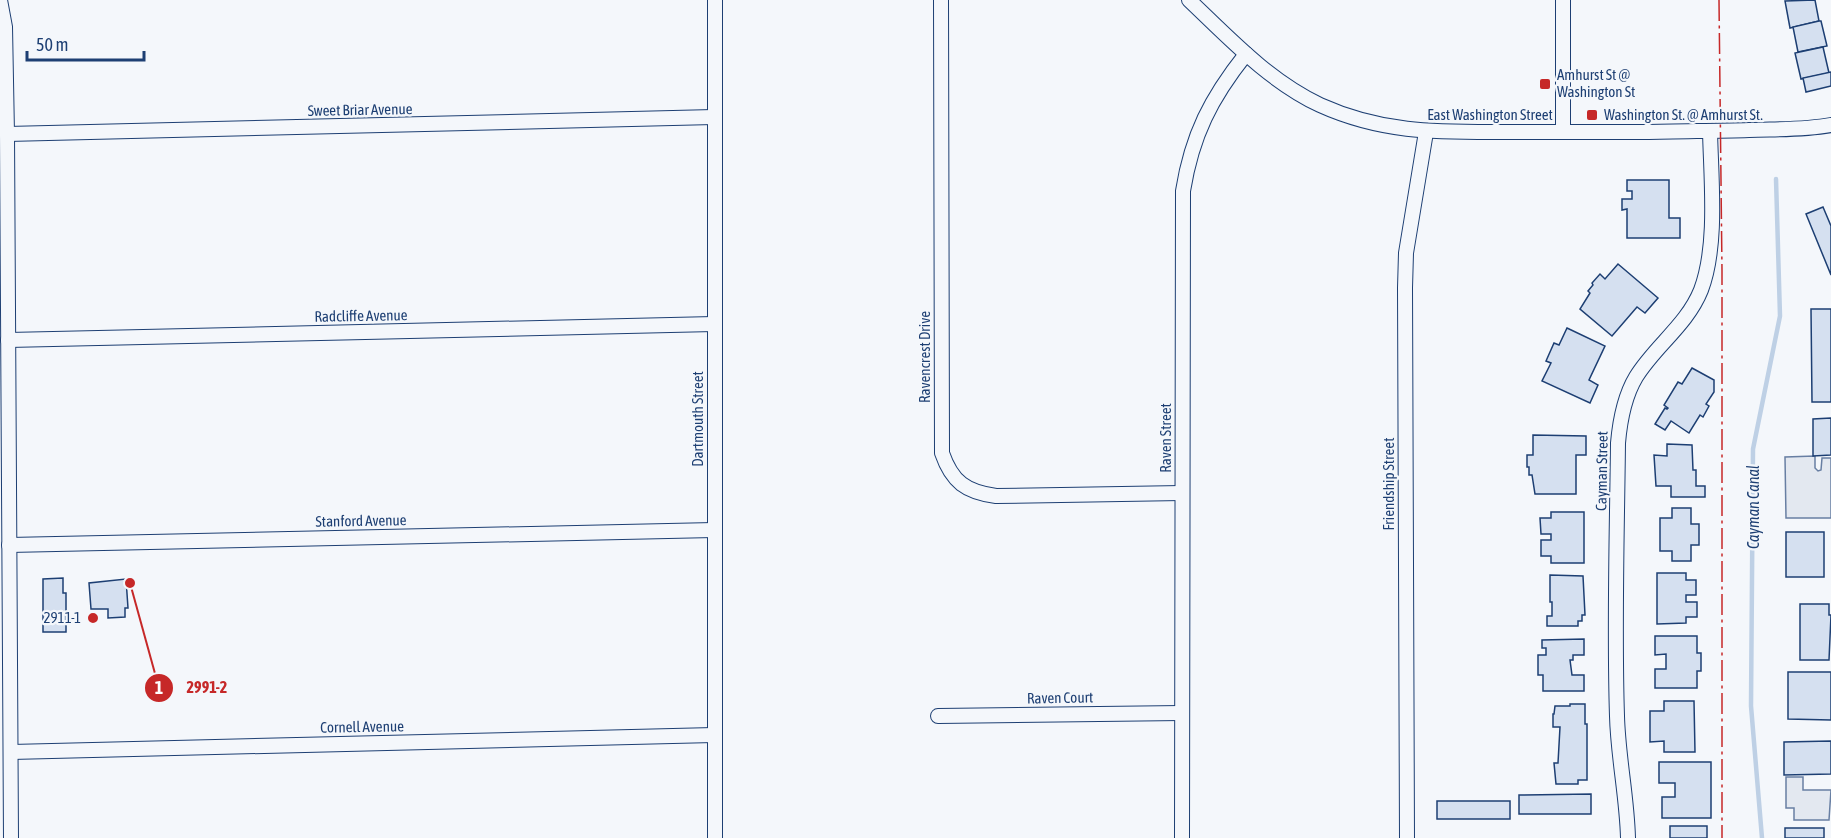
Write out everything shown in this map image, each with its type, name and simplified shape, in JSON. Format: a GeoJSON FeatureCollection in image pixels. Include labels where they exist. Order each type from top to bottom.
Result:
{"type":"FeatureCollection","features":[{"type":"Feature","properties":{"kind":"street"},"geometry":{"type":"LineString","coordinates":[[6,0],[0,1],[5,27],[7,135],[11,838]]}},
{"type":"Feature","properties":{"kind":"street","name":"Dartmouth Street"},"geometry":{"type":"LineString","coordinates":[[715,0],[715,838]]}},
{"type":"Feature","properties":{"kind":"street","name":"Ravencrest Drive"},"geometry":{"type":"LineString","coordinates":[[941,0],[942,453],[947,467],[966,487],[979,494],[996,496],[1182,493]]}},
{"type":"Feature","properties":{"kind":"street","name":"East Washington Street"},"geometry":{"type":"LineString","coordinates":[[1190,0],[1246,54],[1277,79],[1320,104],[1348,116],[1376,124],[1426,132],[1710,131],[1803,129],[1831,125]]}},
{"type":"Feature","properties":{"kind":"street"},"geometry":{"type":"LineString","coordinates":[[1563,0],[1563,132]]}},
{"type":"Feature","properties":{"kind":"street","name":"Raven Street"},"geometry":{"type":"LineString","coordinates":[[1182,838],[1183,191],[1195,137],[1208,108],[1224,81],[1246,54]]}},
{"type":"Feature","properties":{"kind":"street","name":"Sweet Briar Avenue"},"geometry":{"type":"LineString","coordinates":[[7,135],[714,117]]}},
{"type":"Feature","properties":{"kind":"street","name":"Cayman Street"},"geometry":{"type":"LineString","coordinates":[[1628,838],[1617,716],[1619,431],[1626,400],[1635,379],[1692,309],[1706,274],[1711,239],[1710,131]]}},
{"type":"Feature","properties":{"kind":"street","name":"Friendship Street"},"geometry":{"type":"LineString","coordinates":[[1407,838],[1405,288],[1406,253],[1426,132]]}},
{"type":"Feature","properties":{"kind":"street","name":"Radcliffe Avenue"},"geometry":{"type":"LineString","coordinates":[[8,340],[714,324]]}},
{"type":"Feature","properties":{"kind":"street","name":"Stanford Avenue"},"geometry":{"type":"LineString","coordinates":[[9,545],[714,530]]}},
{"type":"Feature","properties":{"kind":"street","name":"Raven Court"},"geometry":{"type":"LineString","coordinates":[[938,716],[1182,713]]}},
{"type":"Feature","properties":{"kind":"street","name":"Cornell Avenue"},"geometry":{"type":"LineString","coordinates":[[10,752],[714,735]]}},
{"type":"Feature","properties":{"kind":"shaded area"},"geometry":{"type":"Polygon","coordinates":[[[1815,456],[1815,468],[1818,471],[1821,470],[1822,458],[1831,458],[1831,518],[1786,518],[1785,457],[1815,456]]]}},
{"type":"Feature","properties":{"kind":"shaded area"},"geometry":{"type":"Polygon","coordinates":[[[1786,777],[1803,777],[1803,790],[1831,790],[1829,820],[1794,820],[1794,808],[1786,808],[1786,777]]]}},
{"type":"Feature","properties":{"kind":"building"},"geometry":{"type":"Polygon","coordinates":[[[1815,0],[1819,21],[1790,28],[1785,1],[1815,0]]]}},
{"type":"Feature","properties":{"kind":"building"},"geometry":{"type":"Polygon","coordinates":[[[1821,21],[1827,46],[1798,52],[1793,27],[1821,21]]]}},
{"type":"Feature","properties":{"kind":"building"},"geometry":{"type":"Polygon","coordinates":[[[1823,47],[1829,73],[1801,79],[1795,53],[1823,47]]]}},
{"type":"Feature","properties":{"kind":"building"},"geometry":{"type":"Polygon","coordinates":[[[1831,72],[1831,86],[1806,92],[1803,78],[1831,72]]]}},
{"type":"Feature","properties":{"kind":"building"},"geometry":{"type":"Polygon","coordinates":[[[1627,180],[1669,180],[1669,218],[1680,218],[1680,238],[1627,238],[1627,209],[1622,210],[1622,199],[1632,199],[1632,191],[1627,191],[1627,180]]]}},
{"type":"Feature","properties":{"kind":"building"},"geometry":{"type":"Polygon","coordinates":[[[1823,207],[1831,226],[1831,275],[1806,214],[1823,207]]]}},
{"type":"Feature","properties":{"kind":"building"},"geometry":{"type":"Polygon","coordinates":[[[1618,264],[1658,298],[1645,313],[1637,307],[1612,336],[1580,309],[1590,293],[1588,291],[1592,283],[1600,274],[1605,279],[1618,264]]]}},
{"type":"Feature","properties":{"kind":"building"},"geometry":{"type":"Polygon","coordinates":[[[1811,309],[1831,309],[1831,402],[1812,402],[1811,309]]]}},
{"type":"Feature","properties":{"kind":"building"},"geometry":{"type":"Polygon","coordinates":[[[1567,328],[1605,346],[1589,380],[1598,385],[1590,403],[1542,381],[1551,363],[1546,361],[1554,343],[1559,345],[1567,328]]]}},
{"type":"Feature","properties":{"kind":"building"},"geometry":{"type":"Polygon","coordinates":[[[1692,368],[1714,380],[1714,392],[1706,404],[1709,406],[1703,417],[1700,415],[1689,433],[1671,421],[1665,430],[1655,424],[1665,408],[1668,408],[1664,405],[1678,382],[1682,384],[1692,368]]]}},
{"type":"Feature","properties":{"kind":"building"},"geometry":{"type":"Polygon","coordinates":[[[1831,418],[1831,455],[1813,456],[1813,419],[1831,418]]]}},
{"type":"Feature","properties":{"kind":"building"},"geometry":{"type":"Polygon","coordinates":[[[1533,435],[1586,436],[1586,455],[1576,455],[1576,494],[1535,494],[1532,475],[1529,475],[1529,467],[1527,467],[1527,455],[1533,455],[1533,435]]]}},
{"type":"Feature","properties":{"kind":"building"},"geometry":{"type":"Polygon","coordinates":[[[1667,444],[1692,445],[1696,486],[1705,486],[1705,497],[1671,497],[1671,486],[1656,486],[1654,455],[1667,456],[1667,444]]]}},
{"type":"Feature","properties":{"kind":"building"},"geometry":{"type":"Polygon","coordinates":[[[1672,508],[1691,508],[1691,524],[1699,524],[1699,545],[1691,545],[1691,561],[1672,561],[1672,551],[1660,551],[1660,518],[1672,518],[1672,508]]]}},
{"type":"Feature","properties":{"kind":"building"},"geometry":{"type":"Polygon","coordinates":[[[1551,512],[1584,512],[1584,563],[1551,563],[1551,556],[1541,556],[1541,540],[1551,540],[1551,534],[1541,534],[1540,518],[1551,518],[1551,512]]]}},
{"type":"Feature","properties":{"kind":"building"},"geometry":{"type":"Polygon","coordinates":[[[1786,532],[1824,532],[1824,577],[1786,577],[1786,532]]]}},
{"type":"Feature","properties":{"kind":"building"},"geometry":{"type":"Polygon","coordinates":[[[1657,573],[1686,573],[1686,580],[1696,580],[1696,595],[1686,595],[1686,602],[1697,602],[1697,617],[1686,617],[1686,623],[1657,624],[1657,573]]]}},
{"type":"Feature","properties":{"kind":"building"},"geometry":{"type":"Polygon","coordinates":[[[1550,575],[1583,576],[1585,615],[1582,615],[1582,621],[1578,621],[1578,626],[1547,626],[1547,616],[1552,616],[1550,575]]]}},
{"type":"Feature","properties":{"kind":"building"},"geometry":{"type":"Polygon","coordinates":[[[63,578],[63,593],[66,593],[66,632],[43,632],[43,579],[63,578]]]}},
{"type":"Feature","properties":{"kind":"building"},"geometry":{"type":"Polygon","coordinates":[[[126,579],[128,608],[125,608],[125,617],[108,618],[108,609],[91,609],[89,583],[126,579]]]}},
{"type":"Feature","properties":{"kind":"building"},"geometry":{"type":"Polygon","coordinates":[[[1800,604],[1829,604],[1829,615],[1831,615],[1829,660],[1800,660],[1800,604]]]}},
{"type":"Feature","properties":{"kind":"building"},"geometry":{"type":"Polygon","coordinates":[[[1655,636],[1697,636],[1697,653],[1701,653],[1701,671],[1697,671],[1697,688],[1655,688],[1655,669],[1666,669],[1666,654],[1655,655],[1655,636]]]}},
{"type":"Feature","properties":{"kind":"building"},"geometry":{"type":"Polygon","coordinates":[[[1584,639],[1584,655],[1573,655],[1573,660],[1570,660],[1572,675],[1584,675],[1584,691],[1543,691],[1543,675],[1538,675],[1538,655],[1546,655],[1546,648],[1542,648],[1542,640],[1584,639]]]}},
{"type":"Feature","properties":{"kind":"building"},"geometry":{"type":"Polygon","coordinates":[[[1788,672],[1831,672],[1831,720],[1788,719],[1788,672]]]}},
{"type":"Feature","properties":{"kind":"building"},"geometry":{"type":"Polygon","coordinates":[[[1664,701],[1694,701],[1695,752],[1664,752],[1664,741],[1650,742],[1650,711],[1664,711],[1664,701]]]}},
{"type":"Feature","properties":{"kind":"building"},"geometry":{"type":"Polygon","coordinates":[[[1570,704],[1585,704],[1587,780],[1578,780],[1578,784],[1556,784],[1554,763],[1558,763],[1560,727],[1553,727],[1553,714],[1555,706],[1570,706],[1570,704]]]}},
{"type":"Feature","properties":{"kind":"building"},"geometry":{"type":"Polygon","coordinates":[[[1831,741],[1831,774],[1784,775],[1784,742],[1831,741]]]}},
{"type":"Feature","properties":{"kind":"building"},"geometry":{"type":"Polygon","coordinates":[[[1659,762],[1711,762],[1711,818],[1662,818],[1662,797],[1675,797],[1675,783],[1659,783],[1659,762]]]}},
{"type":"Feature","properties":{"kind":"building"},"geometry":{"type":"Polygon","coordinates":[[[1591,794],[1591,814],[1519,814],[1519,795],[1591,794]]]}},
{"type":"Feature","properties":{"kind":"building"},"geometry":{"type":"Polygon","coordinates":[[[1437,801],[1510,801],[1510,819],[1437,819],[1437,801]]]}},
{"type":"Feature","properties":{"kind":"building"},"geometry":{"type":"Polygon","coordinates":[[[1670,826],[1707,826],[1707,838],[1670,838],[1670,826]]]}},
{"type":"Feature","properties":{"kind":"building"},"geometry":{"type":"Polygon","coordinates":[[[1785,828],[1824,828],[1824,838],[1785,838],[1785,828]]]}},
{"type":"Feature","properties":{"kind":"waterway","name":"Cayman Canal"},"geometry":{"type":"LineString","coordinates":[[1762,838],[1751,706],[1753,449],[1780,316],[1776,179]]}},
{"type":"Feature","properties":{"kind":"power"},"geometry":{"type":"LineString","coordinates":[[1719,0],[1722,271],[1722,838]]}},
{"type":"Feature","properties":{"kind":"place","name":"Amhurst St @ Washington St"},"geometry":{"type":"Point","coordinates":[1545,84]}},
{"type":"Feature","properties":{"kind":"place","name":"Washington St. @ Amhurst St."},"geometry":{"type":"Point","coordinates":[1592,115]}},
{"type":"Feature","properties":{"kind":"place","name":"2991-2"},"geometry":{"type":"Point","coordinates":[130,583]}},
{"type":"Feature","properties":{"kind":"place","name":"2911-1"},"geometry":{"type":"Point","coordinates":[93,618]}}]}
